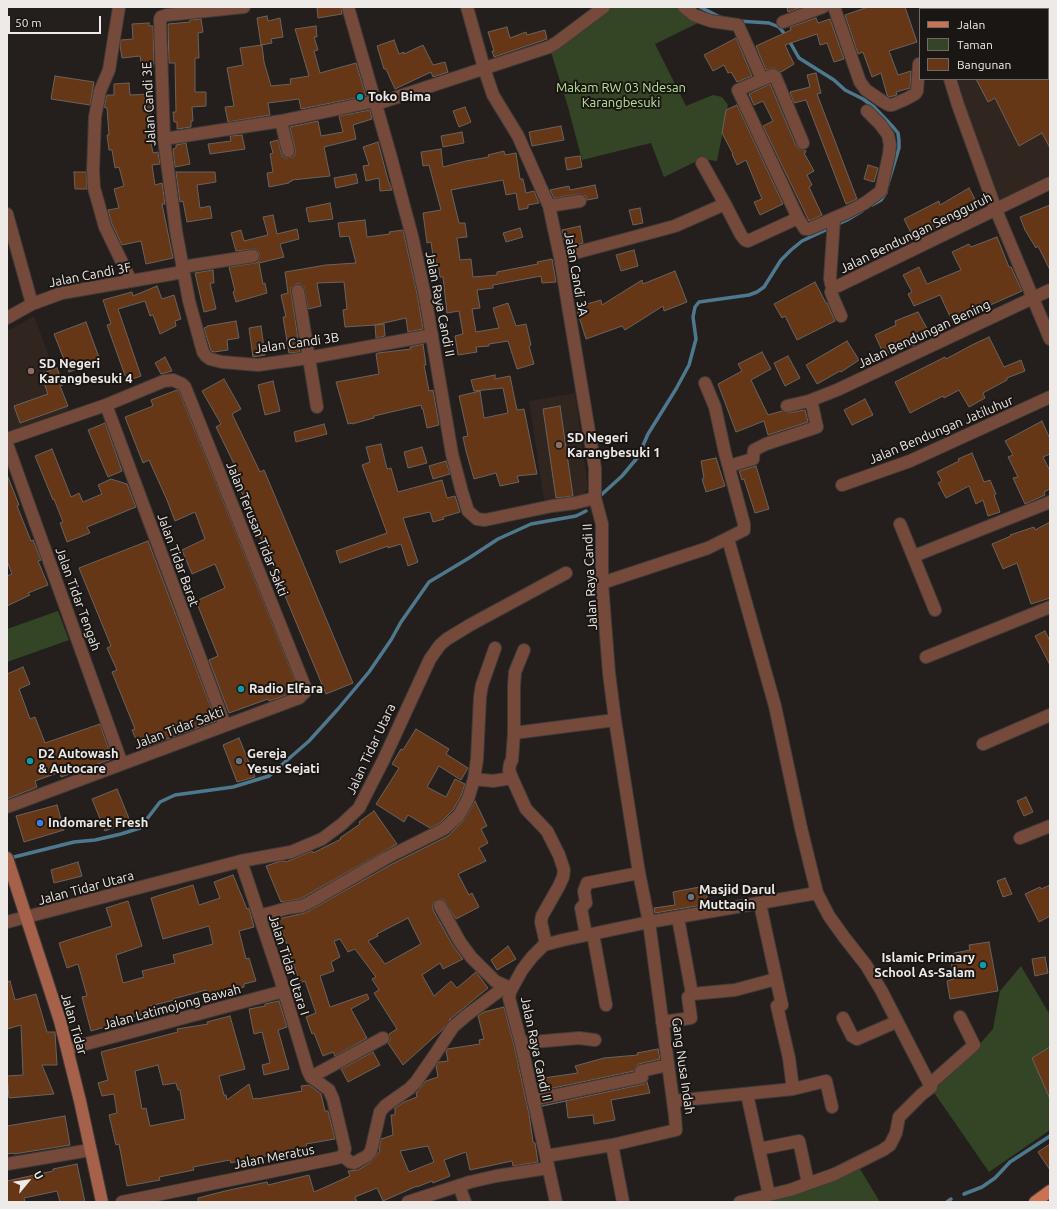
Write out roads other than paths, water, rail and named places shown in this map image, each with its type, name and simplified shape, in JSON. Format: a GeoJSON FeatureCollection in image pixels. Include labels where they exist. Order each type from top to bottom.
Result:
{"type":"FeatureCollection","features":[{"type":"Feature","properties":{"kind":"main road","name":"Jalan Tidar"},"geometry":{"type":"LineString","coordinates":[[7,858],[67,1050],[102,1202]]}},
{"type":"Feature","properties":{"kind":"main road"},"geometry":{"type":"LineString","coordinates":[[1035,1202],[1050,1191]]}},
{"type":"Feature","properties":{"kind":"street"},"geometry":{"type":"LineString","coordinates":[[120,7],[109,70],[100,91],[95,117],[93,171],[96,194],[105,228],[131,281]]}},
{"type":"Feature","properties":{"kind":"street","name":"Jalan Candi 3E"},"geometry":{"type":"LineString","coordinates":[[183,269],[176,231],[164,139],[161,18],[167,11],[244,7]]}},
{"type":"Feature","properties":{"kind":"street","name":"Jalan Raya Candi II"},"geometry":{"type":"LineString","coordinates":[[348,7],[412,236],[432,334],[452,454],[465,502],[471,514],[477,519],[485,520],[595,498],[602,524],[602,583],[609,673],[639,873],[649,922]]}},
{"type":"Feature","properties":{"kind":"street","name":"Jalan Candi 3A"},"geometry":{"type":"LineString","coordinates":[[467,7],[484,68],[496,102],[518,136],[549,206],[560,258],[595,468],[595,498]]}},
{"type":"Feature","properties":{"kind":"street"},"geometry":{"type":"LineString","coordinates":[[164,139],[281,121],[376,103],[556,43],[604,7]]}},
{"type":"Feature","properties":{"kind":"street"},"geometry":{"type":"LineString","coordinates":[[684,7],[694,15],[711,21],[738,25],[762,79]]}},
{"type":"Feature","properties":{"kind":"street"},"geometry":{"type":"LineString","coordinates":[[783,22],[823,7]]}},
{"type":"Feature","properties":{"kind":"street"},"geometry":{"type":"LineString","coordinates":[[834,7],[860,82],[866,90],[882,101],[892,105],[915,94],[917,91],[919,64]]}},
{"type":"Feature","properties":{"kind":"street"},"geometry":{"type":"LineString","coordinates":[[803,143],[775,76],[772,75],[738,90],[798,218],[805,229],[833,225],[881,191],[887,168],[890,145],[888,135],[884,129],[867,111]]}},
{"type":"Feature","properties":{"kind":"street"},"geometry":{"type":"LineString","coordinates":[[950,80],[996,210],[1050,339]]}},
{"type":"Feature","properties":{"kind":"street"},"geometry":{"type":"LineString","coordinates":[[281,121],[288,151]]}},
{"type":"Feature","properties":{"kind":"street"},"geometry":{"type":"LineString","coordinates":[[702,163],[745,240],[751,240],[798,218]]}},
{"type":"Feature","properties":{"kind":"street","name":"Jalan Bendungan Sengguruh"},"geometry":{"type":"LineString","coordinates":[[833,225],[830,278],[834,286],[842,285],[1050,183]]}},
{"type":"Feature","properties":{"kind":"street"},"geometry":{"type":"LineString","coordinates":[[549,206],[580,201]]}},
{"type":"Feature","properties":{"kind":"street"},"geometry":{"type":"LineString","coordinates":[[560,258],[676,226],[725,204]]}},
{"type":"Feature","properties":{"kind":"street"},"geometry":{"type":"LineString","coordinates":[[7,214],[32,304]]}},
{"type":"Feature","properties":{"kind":"street","name":"Jalan Candi 3F"},"geometry":{"type":"LineString","coordinates":[[7,318],[32,304],[62,293],[131,281],[183,269],[253,256]]}},
{"type":"Feature","properties":{"kind":"street","name":"Jalan Candi 3B"},"geometry":{"type":"LineString","coordinates":[[183,269],[203,352],[206,356],[222,362],[258,365],[308,358],[432,334]]}},
{"type":"Feature","properties":{"kind":"street"},"geometry":{"type":"LineString","coordinates":[[834,286],[831,292],[841,316]]}},
{"type":"Feature","properties":{"kind":"street","name":"Jalan Bendungan Bening"},"geometry":{"type":"LineString","coordinates":[[787,406],[810,401],[837,390],[1050,290]]}},
{"type":"Feature","properties":{"kind":"street"},"geometry":{"type":"LineString","coordinates":[[298,291],[317,408]]}},
{"type":"Feature","properties":{"kind":"street","name":"Jalan Terusan Tidar Sakti"},"geometry":{"type":"LineString","coordinates":[[106,405],[169,380],[178,381],[185,387],[303,682]]}},
{"type":"Feature","properties":{"kind":"street"},"geometry":{"type":"LineString","coordinates":[[602,583],[708,548],[743,531],[745,527],[715,407],[705,383]]}},
{"type":"Feature","properties":{"kind":"street","name":"Jalan Bendungan Jatiluhur"},"geometry":{"type":"LineString","coordinates":[[842,485],[910,461],[1050,397]]}},
{"type":"Feature","properties":{"kind":"street"},"geometry":{"type":"LineString","coordinates":[[729,466],[753,459],[754,450],[766,444],[816,427],[810,401]]}},
{"type":"Feature","properties":{"kind":"street"},"geometry":{"type":"LineString","coordinates":[[7,439],[106,405]]}},
{"type":"Feature","properties":{"kind":"street","name":"Jalan Tidar Barat"},"geometry":{"type":"LineString","coordinates":[[106,405],[225,725]]}},
{"type":"Feature","properties":{"kind":"street","name":"Jalan Tidar Tengah"},"geometry":{"type":"LineString","coordinates":[[7,444],[122,764]]}},
{"type":"Feature","properties":{"kind":"street"},"geometry":{"type":"LineString","coordinates":[[914,556],[1050,502]]}},
{"type":"Feature","properties":{"kind":"street"},"geometry":{"type":"LineString","coordinates":[[900,524],[935,610]]}},
{"type":"Feature","properties":{"kind":"street"},"geometry":{"type":"LineString","coordinates":[[728,539],[775,706],[801,828],[817,893],[833,922],[866,965],[881,990],[896,1022],[931,1087],[899,1117],[896,1133],[890,1145],[883,1150],[835,1174],[808,1184],[740,1202]]}},
{"type":"Feature","properties":{"kind":"street","name":"Jalan Tidar Utara"},"geometry":{"type":"LineString","coordinates":[[7,922],[241,862],[278,856],[300,849],[322,839],[353,815],[367,795],[430,659],[440,645],[470,625],[566,573]]}},
{"type":"Feature","properties":{"kind":"street"},"geometry":{"type":"LineString","coordinates":[[926,657],[1050,607]]}},
{"type":"Feature","properties":{"kind":"street"},"geometry":{"type":"LineString","coordinates":[[259,916],[306,904],[388,857],[444,829],[459,815],[465,805],[474,779],[477,759],[480,697],[482,685],[495,648]]}},
{"type":"Feature","properties":{"kind":"street"},"geometry":{"type":"LineString","coordinates":[[524,650],[515,672],[514,733],[512,760],[509,770],[526,809],[543,825],[547,831],[564,870],[559,886],[542,916],[541,922],[546,944],[649,922],[817,893]]}},
{"type":"Feature","properties":{"kind":"street","name":"Jalan Tidar Sakti"},"geometry":{"type":"LineString","coordinates":[[7,808],[299,698],[305,692],[303,682]]}},
{"type":"Feature","properties":{"kind":"street"},"geometry":{"type":"LineString","coordinates":[[983,744],[1050,715]]}},
{"type":"Feature","properties":{"kind":"street"},"geometry":{"type":"LineString","coordinates":[[514,733],[615,720]]}},
{"type":"Feature","properties":{"kind":"street"},"geometry":{"type":"LineString","coordinates":[[474,779],[493,781],[512,778]]}},
{"type":"Feature","properties":{"kind":"street"},"geometry":{"type":"LineString","coordinates":[[1020,838],[1050,826]]}},
{"type":"Feature","properties":{"kind":"street","name":"Jalan Tidar Utara I"},"geometry":{"type":"LineString","coordinates":[[241,862],[311,1077]]}},
{"type":"Feature","properties":{"kind":"street"},"geometry":{"type":"LineString","coordinates":[[606,1005],[590,934],[581,908],[586,903],[584,891],[587,883],[639,873]]}},
{"type":"Feature","properties":{"kind":"street"},"geometry":{"type":"LineString","coordinates":[[760,904],[782,1005],[777,1006],[789,1058],[793,1089]]}},
{"type":"Feature","properties":{"kind":"street"},"geometry":{"type":"LineString","coordinates":[[384,1038],[311,1077],[329,1090],[333,1099],[345,1149],[343,1156],[350,1162],[354,1163],[367,1156],[371,1151],[380,1112],[385,1106],[409,1089],[416,1082],[453,1027],[467,1015],[508,989],[495,981],[471,957],[460,942],[440,906]]}},
{"type":"Feature","properties":{"kind":"street"},"geometry":{"type":"LineString","coordinates":[[678,918],[692,994]]}},
{"type":"Feature","properties":{"kind":"street","name":"Gang Nusa Indah"},"geometry":{"type":"LineString","coordinates":[[546,1156],[612,1145],[673,1132],[676,1130],[649,922]]}},
{"type":"Feature","properties":{"kind":"street","name":"Jalan Raya Candi II"},"geometry":{"type":"LineString","coordinates":[[546,944],[532,957],[508,989],[556,1202]]}},
{"type":"Feature","properties":{"kind":"street"},"geometry":{"type":"LineString","coordinates":[[662,1022],[691,1018],[688,997],[692,994],[735,990],[776,978]]}},
{"type":"Feature","properties":{"kind":"street","name":"Jalan Latimojong Bawah"},"geometry":{"type":"LineString","coordinates":[[67,1050],[284,991]]}},
{"type":"Feature","properties":{"kind":"street"},"geometry":{"type":"LineString","coordinates":[[930,1084],[974,1045],[960,1017]]}},
{"type":"Feature","properties":{"kind":"street"},"geometry":{"type":"LineString","coordinates":[[843,1018],[852,1036],[857,1039],[896,1022]]}},
{"type":"Feature","properties":{"kind":"street"},"geometry":{"type":"LineString","coordinates":[[521,1043],[579,1038],[595,1040]]}},
{"type":"Feature","properties":{"kind":"street"},"geometry":{"type":"LineString","coordinates":[[533,1100],[642,1076],[641,1071],[668,1065]]}},
{"type":"Feature","properties":{"kind":"street"},"geometry":{"type":"LineString","coordinates":[[673,1101],[793,1089],[826,1081],[832,1107]]}},
{"type":"Feature","properties":{"kind":"street"},"geometry":{"type":"LineString","coordinates":[[747,1094],[769,1195]]}},
{"type":"Feature","properties":{"kind":"street"},"geometry":{"type":"LineString","coordinates":[[759,1149],[799,1141],[808,1184]]}},
{"type":"Feature","properties":{"kind":"street"},"geometry":{"type":"LineString","coordinates":[[612,1145],[623,1202]]}},
{"type":"Feature","properties":{"kind":"street"},"geometry":{"type":"LineString","coordinates":[[7,1164],[90,1150]]}},
{"type":"Feature","properties":{"kind":"street","name":"Jalan Meratus"},"geometry":{"type":"LineString","coordinates":[[122,1202],[343,1156]]}},
{"type":"Feature","properties":{"kind":"street"},"geometry":{"type":"LineString","coordinates":[[408,1202],[470,1182],[496,1176],[548,1168]]}},
{"type":"Feature","properties":{"kind":"street"},"geometry":{"type":"LineString","coordinates":[[459,1186],[465,1202]]}},
{"type":"Feature","properties":{"kind":"waterway"},"geometry":{"type":"LineString","coordinates":[[700,7],[722,18]]}},
{"type":"Feature","properties":{"kind":"waterway"},"geometry":{"type":"LineString","coordinates":[[738,21],[769,23],[779,27],[787,37],[799,58],[834,80],[845,90],[863,99],[874,107],[893,127],[898,133],[899,148],[887,187]]}},
{"type":"Feature","properties":{"kind":"waterway"},"geometry":{"type":"LineString","coordinates":[[872,205],[881,200],[886,193]]}},
{"type":"Feature","properties":{"kind":"waterway"},"geometry":{"type":"LineString","coordinates":[[836,225],[862,211]]}},
{"type":"Feature","properties":{"kind":"waterway"},"geometry":{"type":"LineString","coordinates":[[600,496],[622,476],[638,457],[648,434],[689,365],[696,339],[693,317],[695,307],[699,302],[749,295],[757,292],[764,287],[781,260],[791,250],[802,241],[830,228]]}},
{"type":"Feature","properties":{"kind":"waterway"},"geometry":{"type":"LineString","coordinates":[[10,858],[74,842],[95,840],[140,828],[160,802],[175,795],[233,787],[269,776],[309,741],[369,672],[429,582],[498,539],[531,524],[576,516],[586,511]]}},
{"type":"Feature","properties":{"kind":"waterway"},"geometry":{"type":"LineString","coordinates":[[964,1194],[982,1187],[995,1178],[1010,1162],[1050,1136]]}},
{"type":"Feature","properties":{"kind":"waterway"},"geometry":{"type":"LineString","coordinates":[[947,1202],[951,1199]]}},
{"type":"Feature","properties":{"kind":"place","name":"Toko Bima"},"geometry":{"type":"Point","coordinates":[360,97]}},
{"type":"Feature","properties":{"kind":"place","name":"SD Negeri Karangbesuki 4"},"geometry":{"type":"Point","coordinates":[31,371]}},
{"type":"Feature","properties":{"kind":"place","name":"SD Negeri Karangbesuki 1"},"geometry":{"type":"Point","coordinates":[559,445]}},
{"type":"Feature","properties":{"kind":"place","name":"Radio Elfara"},"geometry":{"type":"Point","coordinates":[241,689]}},
{"type":"Feature","properties":{"kind":"place","name":"D2 Autowash & Autocare"},"geometry":{"type":"Point","coordinates":[30,761]}},
{"type":"Feature","properties":{"kind":"place","name":"Gereja Yesus Sejati"},"geometry":{"type":"Point","coordinates":[239,761]}},
{"type":"Feature","properties":{"kind":"place","name":"Indomaret Fresh"},"geometry":{"type":"Point","coordinates":[40,823]}},
{"type":"Feature","properties":{"kind":"place","name":"Masjid Darul Muttaqin"},"geometry":{"type":"Point","coordinates":[691,897]}},
{"type":"Feature","properties":{"kind":"place","name":"Islamic Primary School As-Salam"},"geometry":{"type":"Point","coordinates":[983,965]}},
{"type":"Feature","properties":{"kind":"park label","name":"Makam RW 03 Ndesan Karangbesuki"},"geometry":{"type":"Point","coordinates":[621,96]}}]}
